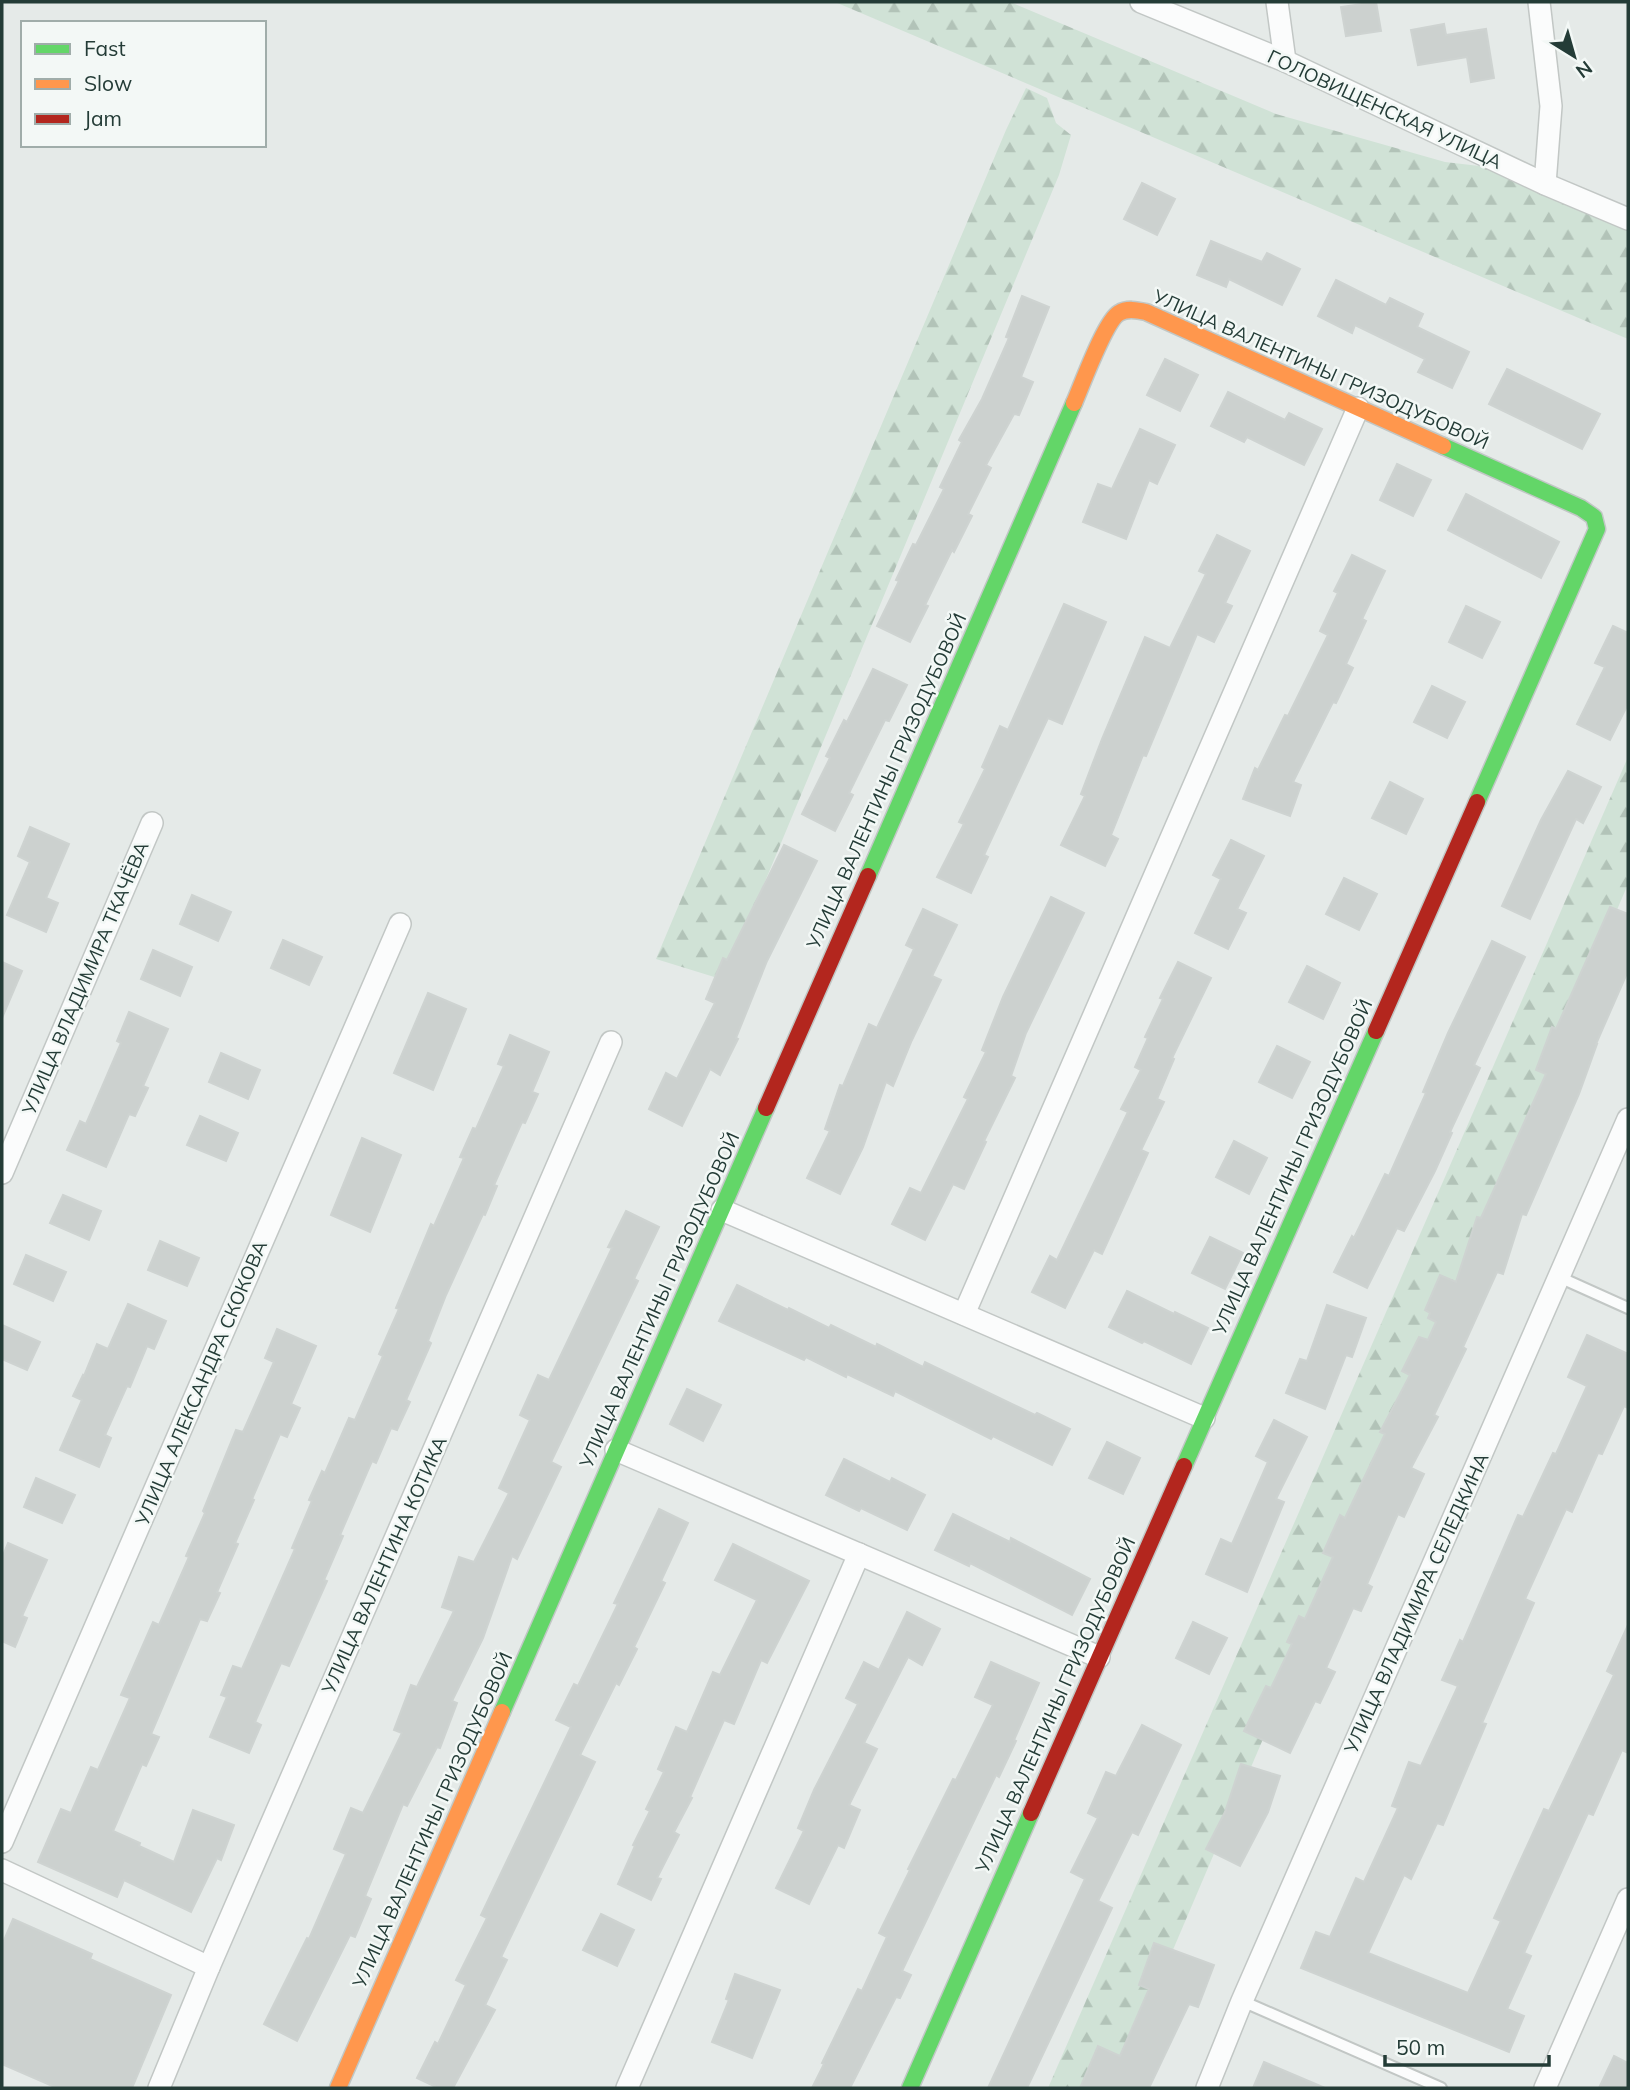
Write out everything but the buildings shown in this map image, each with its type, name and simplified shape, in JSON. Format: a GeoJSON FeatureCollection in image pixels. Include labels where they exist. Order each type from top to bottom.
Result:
{"type":"FeatureCollection","features":[{"type":"Feature","properties":{"kind":"street","name":"ГОЛОВИЩЕНСКАЯ УЛИЦА"},"geometry":{"type":"LineString","coordinates":[[1142,2],[1285,61],[1545,184],[1628,219]]}},
{"type":"Feature","properties":{"kind":"street"},"geometry":{"type":"LineString","coordinates":[[1277,2],[1285,61]]}},
{"type":"Feature","properties":{"kind":"street"},"geometry":{"type":"LineString","coordinates":[[1539,2],[1551,106],[1545,184]]}},
{"type":"Feature","properties":{"kind":"street","name":"УЛИЦА ВАЛЕНТИНЫ ГРИЗОДУБОВОЙ"},"geometry":{"type":"LineString","coordinates":[[338,2088],[1110,321],[1117,313],[1128,308],[1146,312],[1581,508],[1594,517],[1597,529],[910,2088]]}},
{"type":"Feature","properties":{"kind":"street"},"geometry":{"type":"LineString","coordinates":[[964,1314],[1358,408]]}},
{"type":"Feature","properties":{"kind":"street","name":"УЛИЦА ВЛАДИМИРА ТКАЧЁВА"},"geometry":{"type":"LineString","coordinates":[[2,1173],[152,823]]}},
{"type":"Feature","properties":{"kind":"street","name":"УЛИЦА АЛЕКСАНДРА СКОКОВА"},"geometry":{"type":"LineString","coordinates":[[2,1842],[400,924]]}},
{"type":"Feature","properties":{"kind":"street","name":"УЛИЦА ВАЛЕНТИНА КОТИКА"},"geometry":{"type":"LineString","coordinates":[[159,2088],[611,1042]]}},
{"type":"Feature","properties":{"kind":"street","name":"УЛИЦА ВЛАДИМИРА СЕЛЕДКИНА"},"geometry":{"type":"LineString","coordinates":[[1207,2088],[1242,2001],[1628,1119]]}},
{"type":"Feature","properties":{"kind":"street"},"geometry":{"type":"LineString","coordinates":[[722,1210],[1205,1418]]}},
{"type":"Feature","properties":{"kind":"street"},"geometry":{"type":"LineString","coordinates":[[616,1450],[1099,1657]]}},
{"type":"Feature","properties":{"kind":"street"},"geometry":{"type":"LineString","coordinates":[[627,2088],[859,1554]]}},
{"type":"Feature","properties":{"kind":"street"},"geometry":{"type":"LineString","coordinates":[[2,1870],[209,1967]]}},
{"type":"Feature","properties":{"kind":"street"},"geometry":{"type":"LineString","coordinates":[[1545,2088],[1628,1899]]}},
{"type":"Feature","properties":{"kind":"lane"},"geometry":{"type":"LineString","coordinates":[[1559,1278],[1628,1308]]}},
{"type":"Feature","properties":{"kind":"lane"},"geometry":{"type":"LineString","coordinates":[[1242,2001],[1441,2088]]}},
{"type":"Feature","properties":{"kind":"green space"},"geometry":{"type":"Polygon","coordinates":[[[835,2],[1010,2],[1276,114],[1445,162],[1488,167],[1628,226],[1628,339],[835,2]]]}},
{"type":"Feature","properties":{"kind":"green space"},"geometry":{"type":"Polygon","coordinates":[[[1026,88],[1047,98],[1056,123],[1071,135],[1059,175],[724,980],[656,959],[1006,130],[1026,88]]]}},
{"type":"Feature","properties":{"kind":"green space"},"geometry":{"type":"Polygon","coordinates":[[[1628,757],[1628,884],[1114,2088],[1048,2088],[1628,757]]]}},
{"type":"Feature","properties":{"kind":"traffic: fast"},"geometry":{"type":"LineString","coordinates":[[868,876],[1074,403]]}},
{"type":"Feature","properties":{"kind":"traffic: fast"},"geometry":{"type":"LineString","coordinates":[[1443,446],[1581,508],[1594,517],[1597,529],[1477,802]]}},
{"type":"Feature","properties":{"kind":"traffic: fast"},"geometry":{"type":"LineString","coordinates":[[1184,1466],[1376,1031]]}},
{"type":"Feature","properties":{"kind":"traffic: fast"},"geometry":{"type":"LineString","coordinates":[[502,1712],[766,1108]]}},
{"type":"Feature","properties":{"kind":"traffic: fast"},"geometry":{"type":"LineString","coordinates":[[910,2088],[1031,1813]]}},
{"type":"Feature","properties":{"kind":"traffic: slow"},"geometry":{"type":"LineString","coordinates":[[1074,403],[1113,318],[1122,311],[1136,310],[1146,312],[1443,446]]}},
{"type":"Feature","properties":{"kind":"traffic: slow"},"geometry":{"type":"LineString","coordinates":[[338,2088],[502,1712]]}},
{"type":"Feature","properties":{"kind":"traffic: jam"},"geometry":{"type":"LineString","coordinates":[[1376,1031],[1477,802]]}},
{"type":"Feature","properties":{"kind":"traffic: jam"},"geometry":{"type":"LineString","coordinates":[[766,1108],[868,876]]}},
{"type":"Feature","properties":{"kind":"traffic: jam"},"geometry":{"type":"LineString","coordinates":[[1031,1813],[1184,1466]]}}]}
